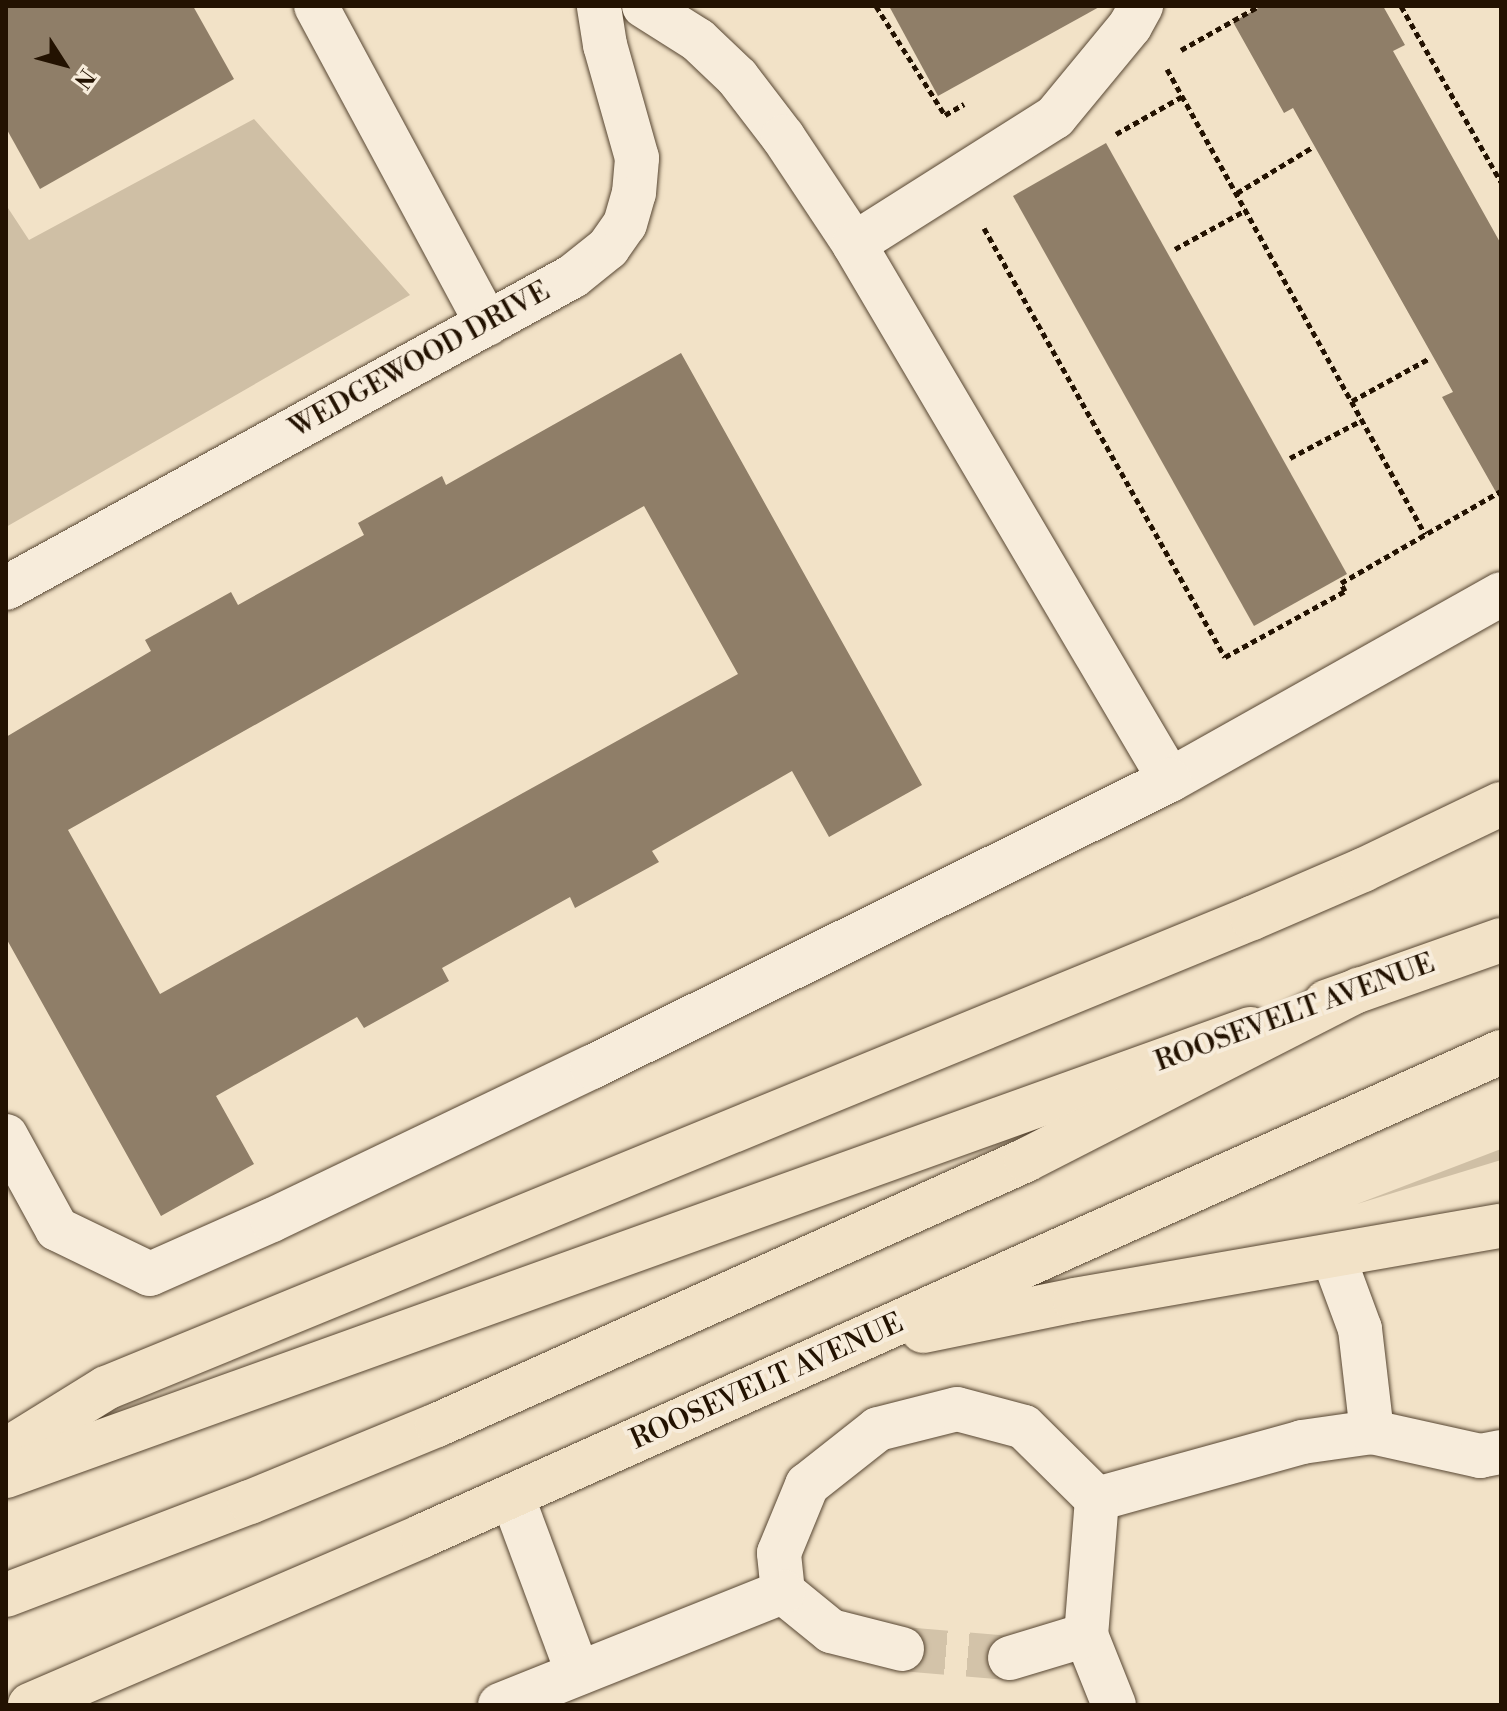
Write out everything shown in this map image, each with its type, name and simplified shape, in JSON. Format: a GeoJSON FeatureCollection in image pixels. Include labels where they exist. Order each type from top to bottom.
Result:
{"type":"FeatureCollection","features":[{"type":"Feature","properties":{"kind":"main road"},"geometry":{"type":"LineString","coordinates":[[6,1450],[106,1388],[1252,918],[1363,870],[1501,804]]}},
{"type":"Feature","properties":{"kind":"main road","name":"ROOSEVELT AVENUE"},"geometry":{"type":"LineString","coordinates":[[6,1476],[1501,940]]}},
{"type":"Feature","properties":{"kind":"main road"},"geometry":{"type":"LineString","coordinates":[[6,1595],[250,1502],[437,1425],[1026,1160],[1360,989]]}},
{"type":"Feature","properties":{"kind":"main road","name":"ROOSEVELT AVENUE"},"geometry":{"type":"LineString","coordinates":[[30,1705],[512,1496],[1501,1052]]}},
{"type":"Feature","properties":{"kind":"main road"},"geometry":{"type":"LineString","coordinates":[[842,1348],[1075,1300],[1501,1226]]}},
{"type":"Feature","properties":{"kind":"street"},"geometry":{"type":"LineString","coordinates":[[316,6],[487,324]]}},
{"type":"Feature","properties":{"kind":"street","name":"WEDGEWOOD DRIVE"},"geometry":{"type":"LineString","coordinates":[[6,588],[573,276],[608,248],[625,224],[634,193],[637,158],[605,45],[599,6]]}},
{"type":"Feature","properties":{"kind":"street"},"geometry":{"type":"LineString","coordinates":[[644,6],[698,40],[737,77],[783,137],[854,244],[1170,780]]}},
{"type":"Feature","properties":{"kind":"street"},"geometry":{"type":"LineString","coordinates":[[854,244],[1055,117],[1135,16]]}},
{"type":"Feature","properties":{"kind":"street"},"geometry":{"type":"LineString","coordinates":[[6,1136],[57,1229],[150,1274],[272,1220],[578,1074],[1170,780],[1501,594]]}},
{"type":"Feature","properties":{"kind":"street"},"geometry":{"type":"LineString","coordinates":[[1333,1256],[1360,1329],[1372,1432]]}},
{"type":"Feature","properties":{"kind":"street"},"geometry":{"type":"LineString","coordinates":[[902,1649],[831,1631],[783,1592],[779,1553],[807,1485],[878,1429],[957,1409],[1024,1427],[1097,1499]]}},
{"type":"Feature","properties":{"kind":"street"},"geometry":{"type":"LineString","coordinates":[[1097,1499],[1302,1442],[1372,1432],[1480,1456],[1501,1452]]}},
{"type":"Feature","properties":{"kind":"street"},"geometry":{"type":"LineString","coordinates":[[512,1496],[578,1673]]}},
{"type":"Feature","properties":{"kind":"street"},"geometry":{"type":"LineString","coordinates":[[1097,1499],[1086,1635],[1114,1705]]}},
{"type":"Feature","properties":{"kind":"street"},"geometry":{"type":"LineString","coordinates":[[500,1705],[783,1592]]}},
{"type":"Feature","properties":{"kind":"street"},"geometry":{"type":"LineString","coordinates":[[1010,1658],[1086,1635]]}},
{"type":"Feature","properties":{"kind":"path"},"geometry":{"type":"LineString","coordinates":[[876,6],[945,115],[972,101]]}},
{"type":"Feature","properties":{"kind":"path"},"geometry":{"type":"LineString","coordinates":[[1163,60],[1259,6]]}},
{"type":"Feature","properties":{"kind":"path"},"geometry":{"type":"LineString","coordinates":[[1401,6],[1501,182]]}},
{"type":"Feature","properties":{"kind":"path"},"geometry":{"type":"LineString","coordinates":[[1135,16],[1163,60],[1425,534]]}},
{"type":"Feature","properties":{"kind":"path"},"geometry":{"type":"LineString","coordinates":[[1114,135],[1183,96]]}},
{"type":"Feature","properties":{"kind":"path"},"geometry":{"type":"LineString","coordinates":[[1237,193],[1311,148]]}},
{"type":"Feature","properties":{"kind":"path"},"geometry":{"type":"LineString","coordinates":[[1175,249],[1246,210]]}},
{"type":"Feature","properties":{"kind":"path"},"geometry":{"type":"LineString","coordinates":[[983,227],[1225,657],[1345,591],[1341,583],[1501,491]]}},
{"type":"Feature","properties":{"kind":"path"},"geometry":{"type":"LineString","coordinates":[[1352,402],[1428,359]]}},
{"type":"Feature","properties":{"kind":"path"},"geometry":{"type":"LineString","coordinates":[[1290,458],[1362,420]]}},
{"type":"Feature","properties":{"kind":"shaded area"},"geometry":{"type":"Polygon","coordinates":[[[254,119],[410,295],[6,527],[6,205],[29,240],[254,119]]]}},
{"type":"Feature","properties":{"kind":"shaded area"},"geometry":{"type":"Polygon","coordinates":[[[1501,1149],[1501,1160],[1357,1204],[1501,1149]]]}},
{"type":"Feature","properties":{"kind":"building"},"geometry":{"type":"Polygon","coordinates":[[[6,6],[193,6],[234,79],[40,189],[6,128],[6,6]]]}},
{"type":"Feature","properties":{"kind":"building"},"geometry":{"type":"Polygon","coordinates":[[[889,6],[1101,6],[938,96],[889,6]]]}},
{"type":"Feature","properties":{"kind":"building"},"geometry":{"type":"Polygon","coordinates":[[[1262,6],[1383,6],[1405,45],[1393,51],[1501,244],[1501,501],[1442,397],[1453,392],[1293,108],[1284,113],[1233,22],[1262,6]]]}},
{"type":"Feature","properties":{"kind":"building"},"geometry":{"type":"Polygon","coordinates":[[[1106,143],[1347,574],[1254,626],[1013,196],[1106,143]]]}},
{"type":"Feature","properties":{"kind":"building"},"geometry":{"type":"Polygon","coordinates":[[[681,353],[922,785],[829,837],[792,771],[652,851],[659,862],[575,908],[570,897],[442,968],[449,981],[364,1028],[357,1017],[216,1096],[254,1164],[161,1216],[6,938],[6,737],[151,651],[145,640],[231,592],[238,605],[364,535],[358,523],[442,476],[446,485],[681,353]],[[644,506],[68,830],[160,994],[738,674],[644,506]]]}},
{"type":"Feature","properties":{"kind":"tunnel"},"geometry":{"type":"LineString","coordinates":[[902,1649],[1010,1658]]}}]}
